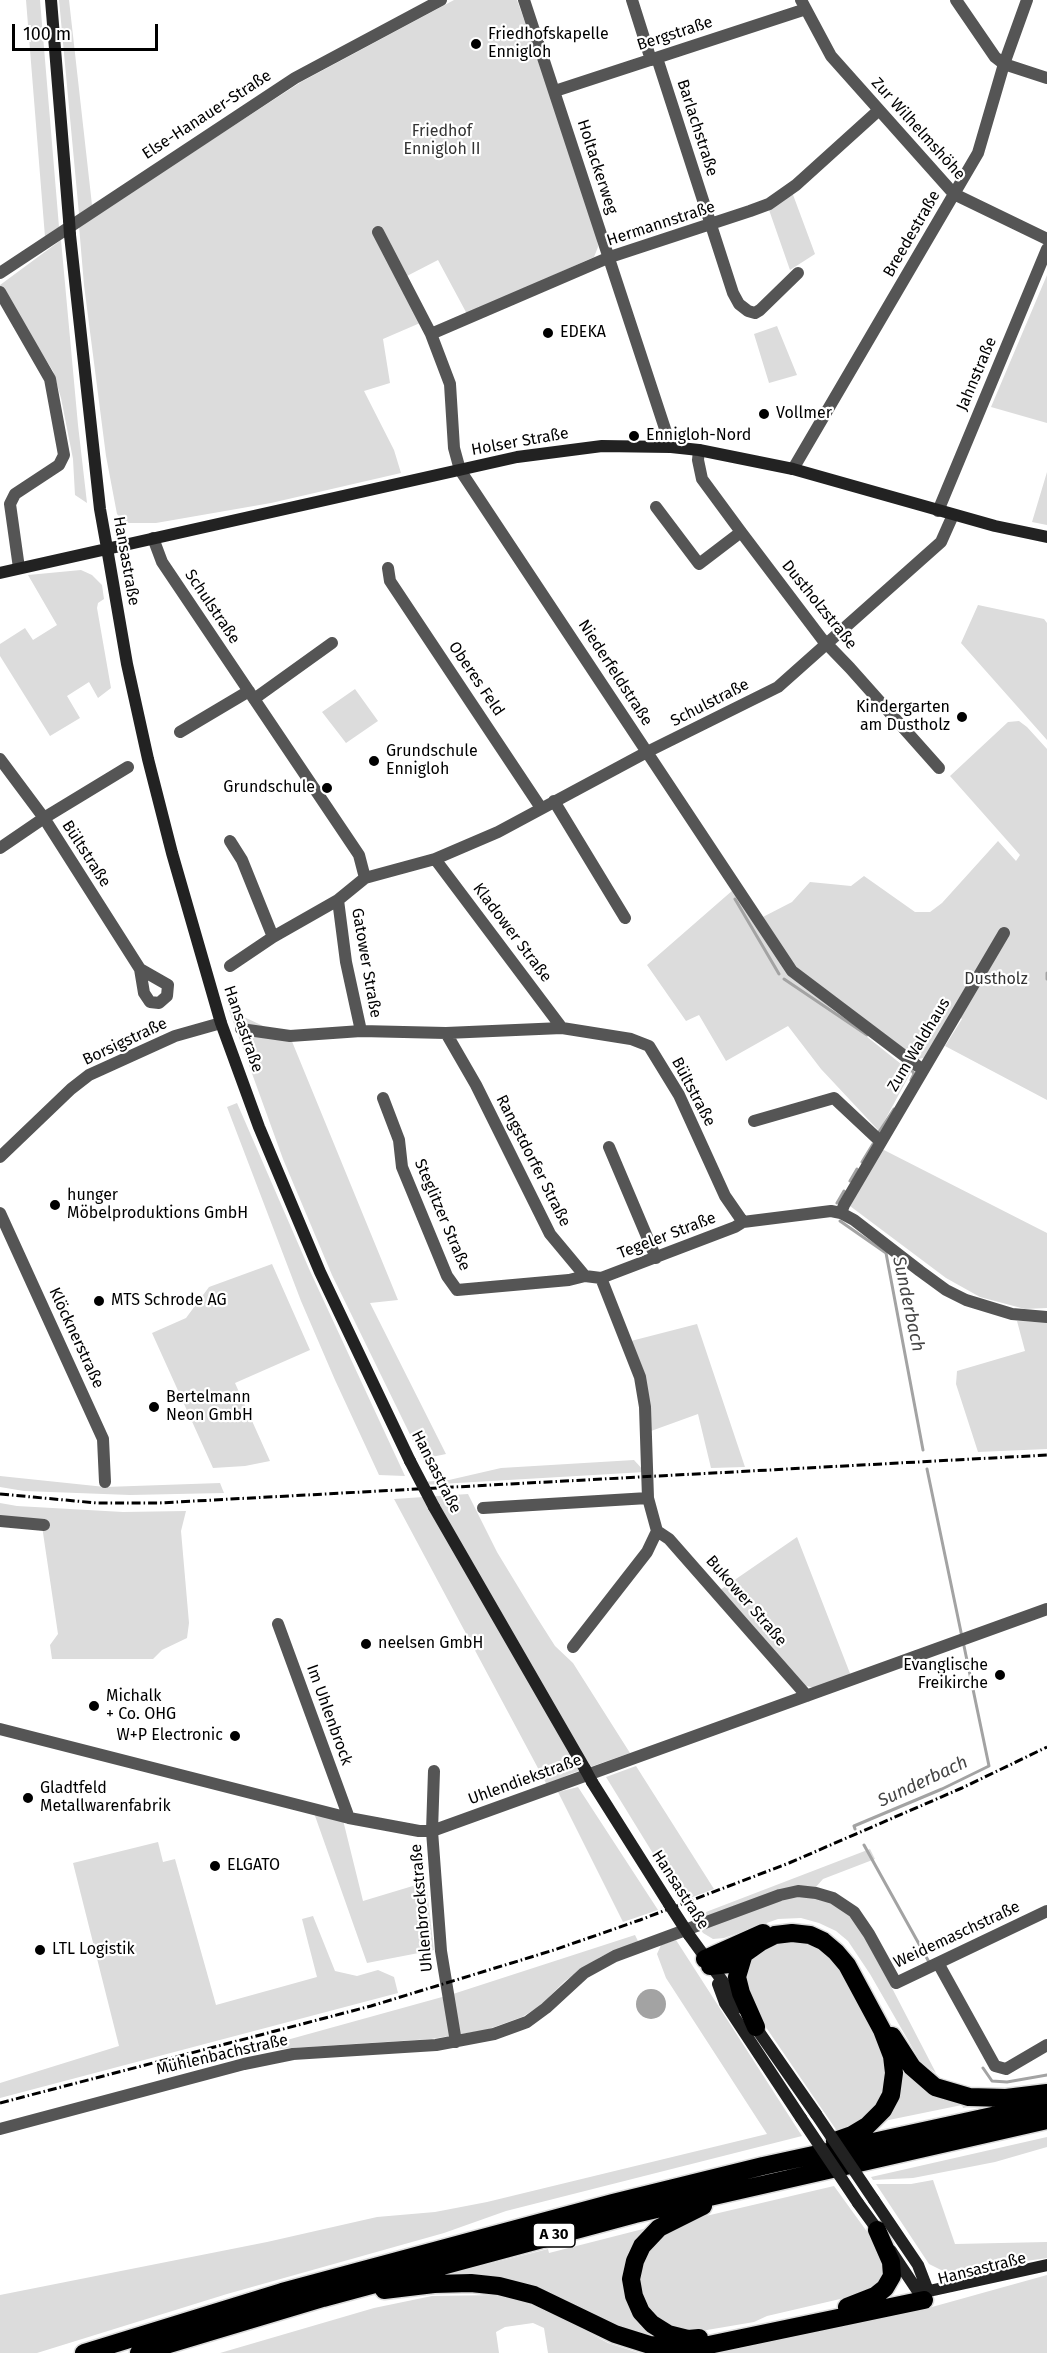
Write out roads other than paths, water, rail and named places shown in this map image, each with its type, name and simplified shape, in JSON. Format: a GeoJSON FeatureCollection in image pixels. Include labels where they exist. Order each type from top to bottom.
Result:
{"type":"FeatureCollection","features":[{"type":"Feature","properties":{"kind":"highway"},"geometry":{"type":"LineString","coordinates":[[708,1963],[750,1938],[781,1928],[796,1927],[813,1931],[827,1937],[847,1955],[895,2043],[912,2067],[935,2087],[969,2097],[1006,2098],[1047,2093]]}},
{"type":"Feature","properties":{"kind":"highway"},"geometry":{"type":"LineString","coordinates":[[708,1963],[730,1964],[775,1935],[792,1933],[810,1935],[823,1941],[836,1952],[851,1972],[882,2030],[892,2056],[894,2073],[891,2095],[883,2110],[867,2126],[852,2135],[763,2166]]}},
{"type":"Feature","properties":{"kind":"highway"},"geometry":{"type":"LineString","coordinates":[[743,1957],[737,1977],[741,1993],[756,2027]]}},
{"type":"Feature","properties":{"kind":"highway","name":"A 30"},"geometry":{"type":"LineString","coordinates":[[84,2353],[282,2292],[398,2260],[763,2166],[1047,2104]]}},
{"type":"Feature","properties":{"kind":"highway","name":"A 30"},"geometry":{"type":"LineString","coordinates":[[139,2353],[323,2298],[635,2214],[1047,2120]]}},
{"type":"Feature","properties":{"kind":"highway"},"geometry":{"type":"LineString","coordinates":[[787,2178],[690,2211],[659,2228],[642,2246],[635,2261],[631,2279],[634,2296],[641,2312],[652,2324],[668,2334],[688,2338],[708,2338],[924,2294]]}},
{"type":"Feature","properties":{"kind":"highway"},"geometry":{"type":"LineString","coordinates":[[839,2310],[875,2296],[885,2288],[892,2276],[891,2262],[878,2230]]}},
{"type":"Feature","properties":{"kind":"highway"},"geometry":{"type":"LineString","coordinates":[[323,2298],[434,2284],[471,2283],[499,2286],[534,2295],[615,2334],[650,2345],[677,2348],[704,2346],[924,2294]]}},
{"type":"Feature","properties":{"kind":"main road","name":"Hansastraße"},"geometry":{"type":"LineString","coordinates":[[51,0],[70,235],[99,498],[127,664],[148,759],[221,1023],[259,1127],[320,1272],[434,1507],[592,1782],[689,1935],[756,2027],[918,2265],[924,2294]]}},
{"type":"Feature","properties":{"kind":"main road","name":"Holser Straße"},"geometry":{"type":"LineString","coordinates":[[0,573],[460,470],[566,449],[609,445],[699,450],[793,470],[953,515],[1047,537]]}},
{"type":"Feature","properties":{"kind":"main road","name":"Hansastraße"},"geometry":{"type":"LineString","coordinates":[[708,1963],[725,2003],[858,2203],[924,2294]]}},
{"type":"Feature","properties":{"kind":"main road","name":"Hansastraße"},"geometry":{"type":"LineString","coordinates":[[924,2294],[1047,2265]]}},
{"type":"Feature","properties":{"kind":"main road","name":"Hansastraße"},"geometry":{"type":"LineString","coordinates":[[924,2294],[1047,2269]]}},
{"type":"Feature","properties":{"kind":"street","name":"Else-Hanauer-Straße"},"geometry":{"type":"LineString","coordinates":[[0,273],[295,78],[441,0]]}},
{"type":"Feature","properties":{"kind":"street","name":"Holtackerweg"},"geometry":{"type":"LineString","coordinates":[[524,0],[671,447]]}},
{"type":"Feature","properties":{"kind":"street","name":"Barlachstraße"},"geometry":{"type":"LineString","coordinates":[[632,0],[733,293],[743,309],[755,313],[798,273]]}},
{"type":"Feature","properties":{"kind":"street"},"geometry":{"type":"LineString","coordinates":[[956,0],[995,57],[1004,64],[1047,78]]}},
{"type":"Feature","properties":{"kind":"street","name":"Breedestraße"},"geometry":{"type":"LineString","coordinates":[[793,470],[978,153],[1004,64],[1027,0]]}},
{"type":"Feature","properties":{"kind":"street","name":"Bergstraße"},"geometry":{"type":"LineString","coordinates":[[555,91],[654,59],[803,4]]}},
{"type":"Feature","properties":{"kind":"street","name":"Zur Wilhelmshöhe"},"geometry":{"type":"LineString","coordinates":[[803,4],[831,56],[954,194],[1047,239]]}},
{"type":"Feature","properties":{"kind":"street","name":"Hermannstraße"},"geometry":{"type":"LineString","coordinates":[[431,334],[610,257],[750,212],[782,195],[879,110]]}},
{"type":"Feature","properties":{"kind":"street","name":"Niederfeldstraße"},"geometry":{"type":"LineString","coordinates":[[378,232],[431,334],[450,384],[454,448],[460,470],[792,971],[923,1070]]}},
{"type":"Feature","properties":{"kind":"street","name":"Jahnstraße"},"geometry":{"type":"LineString","coordinates":[[938,511],[1047,249]]}},
{"type":"Feature","properties":{"kind":"street"},"geometry":{"type":"LineString","coordinates":[[0,292],[50,379],[64,455],[59,465],[15,494],[10,504],[19,568]]}},
{"type":"Feature","properties":{"kind":"street","name":"Dustholzstraße"},"geometry":{"type":"LineString","coordinates":[[699,450],[698,460],[702,479],[741,532],[827,645],[939,768]]}},
{"type":"Feature","properties":{"kind":"street"},"geometry":{"type":"LineString","coordinates":[[656,507],[699,564],[741,532]]}},
{"type":"Feature","properties":{"kind":"street","name":"Schulstraße"},"geometry":{"type":"LineString","coordinates":[[343,896],[365,878],[435,859],[498,831],[778,687],[942,542],[953,515]]}},
{"type":"Feature","properties":{"kind":"street","name":"Schulstraße"},"geometry":{"type":"LineString","coordinates":[[153,538],[162,562],[359,855],[365,878]]}},
{"type":"Feature","properties":{"kind":"street","name":"Oberes Feld"},"geometry":{"type":"LineString","coordinates":[[388,568],[390,581],[541,808]]}},
{"type":"Feature","properties":{"kind":"street"},"geometry":{"type":"LineString","coordinates":[[180,732],[251,695],[332,643]]}},
{"type":"Feature","properties":{"kind":"street","name":"Bültstraße"},"geometry":{"type":"LineString","coordinates":[[0,759],[44,818],[140,969]]}},
{"type":"Feature","properties":{"kind":"street"},"geometry":{"type":"LineString","coordinates":[[0,848],[128,766]]}},
{"type":"Feature","properties":{"kind":"street"},"geometry":{"type":"LineString","coordinates":[[554,801],[625,918]]}},
{"type":"Feature","properties":{"kind":"street"},"geometry":{"type":"LineString","coordinates":[[230,841],[242,860],[273,937]]}},
{"type":"Feature","properties":{"kind":"street","name":"Kladower Straße"},"geometry":{"type":"LineString","coordinates":[[435,859],[562,1028]]}},
{"type":"Feature","properties":{"kind":"street","name":"Gatower Straße"},"geometry":{"type":"LineString","coordinates":[[230,966],[273,937],[343,896],[346,962],[361,1031]]}},
{"type":"Feature","properties":{"kind":"street","name":"Zum Waldhaus"},"geometry":{"type":"LineString","coordinates":[[841,1213],[1004,933]]}},
{"type":"Feature","properties":{"kind":"street","name":"Borsigstraße"},"geometry":{"type":"LineString","coordinates":[[0,1156],[89,1075],[175,1036],[221,1023]]}},
{"type":"Feature","properties":{"kind":"street","name":"Bültstraße"},"geometry":{"type":"LineString","coordinates":[[241,1029],[290,1036],[361,1031],[446,1033],[562,1028],[631,1039],[649,1046],[679,1095],[725,1196],[743,1221]]}},
{"type":"Feature","properties":{"kind":"street","name":"Rangstdorfer Straße"},"geometry":{"type":"LineString","coordinates":[[446,1033],[476,1085],[550,1234],[585,1276]]}},
{"type":"Feature","properties":{"kind":"street","name":"Steglitzer Straße"},"geometry":{"type":"LineString","coordinates":[[383,1098],[399,1140],[402,1167],[447,1276],[457,1290],[569,1280],[585,1276]]}},
{"type":"Feature","properties":{"kind":"street"},"geometry":{"type":"LineString","coordinates":[[754,1121],[834,1098],[881,1143]]}},
{"type":"Feature","properties":{"kind":"street"},"geometry":{"type":"LineString","coordinates":[[609,1147],[656,1258]]}},
{"type":"Feature","properties":{"kind":"street"},"geometry":{"type":"LineString","coordinates":[[743,1221],[831,1211],[841,1213],[854,1220],[946,1290],[987,1308],[1012,1314],[1047,1317]]}},
{"type":"Feature","properties":{"kind":"street","name":"Klöcknerstraße"},"geometry":{"type":"LineString","coordinates":[[0,1213],[103,1439],[105,1482]]}},
{"type":"Feature","properties":{"kind":"street","name":"Tegeler Straße"},"geometry":{"type":"LineString","coordinates":[[601,1278],[735,1227],[743,1221]]}},
{"type":"Feature","properties":{"kind":"street"},"geometry":{"type":"LineString","coordinates":[[573,1647],[648,1552],[657,1531],[648,1498],[645,1407],[640,1377],[601,1278],[585,1276]]}},
{"type":"Feature","properties":{"kind":"street"},"geometry":{"type":"LineString","coordinates":[[483,1508],[648,1498]]}},
{"type":"Feature","properties":{"kind":"street"},"geometry":{"type":"LineString","coordinates":[[0,1522],[44,1525]]}},
{"type":"Feature","properties":{"kind":"street","name":"Bukower Straße"},"geometry":{"type":"LineString","coordinates":[[657,1531],[669,1539],[807,1696]]}},
{"type":"Feature","properties":{"kind":"street","name":"Uhlendiekstraße"},"geometry":{"type":"LineString","coordinates":[[0,1729],[349,1818],[419,1831],[432,1831],[1047,1609]]}},
{"type":"Feature","properties":{"kind":"street","name":"Im Uhlenbrock"},"geometry":{"type":"LineString","coordinates":[[278,1624],[349,1818]]}},
{"type":"Feature","properties":{"kind":"street","name":"Uhlenbrockstraße"},"geometry":{"type":"LineString","coordinates":[[434,1771],[432,1831],[441,1951],[456,2042]]}},
{"type":"Feature","properties":{"kind":"street","name":"Weidemaschstraße"},"geometry":{"type":"LineString","coordinates":[[456,2042],[494,2034],[527,2022],[584,1973],[615,1956],[762,1900],[798,1891],[833,1898],[854,1912],[896,1983],[1047,1911]]}},
{"type":"Feature","properties":{"kind":"street"},"geometry":{"type":"LineString","coordinates":[[938,1964],[995,2066],[1006,2069],[1047,2045]]}},
{"type":"Feature","properties":{"kind":"street","name":"Mühlenbachstraße"},"geometry":{"type":"LineString","coordinates":[[0,2129],[244,2064],[293,2054],[456,2042]]}},
{"type":"Feature","properties":{"kind":"waterway","name":"Sunderbach"},"geometry":{"type":"LineString","coordinates":[[735,899],[779,974]]}},
{"type":"Feature","properties":{"kind":"waterway"},"geometry":{"type":"LineString","coordinates":[[1047,973],[1047,979]]}},
{"type":"Feature","properties":{"kind":"waterway","name":"Sunderbach"},"geometry":{"type":"LineString","coordinates":[[784,979],[867,1035]]}},
{"type":"Feature","properties":{"kind":"waterway","name":"Sunderbach"},"geometry":{"type":"LineString","coordinates":[[910,1067],[914,1074],[911,1080]]}},
{"type":"Feature","properties":{"kind":"waterway","name":"Sunderbach"},"geometry":{"type":"LineString","coordinates":[[879,1132],[894,1109]]}},
{"type":"Feature","properties":{"kind":"waterway","name":"Sunderbach"},"geometry":{"type":"LineString","coordinates":[[862,1162],[873,1144]]}},
{"type":"Feature","properties":{"kind":"waterway","name":"Sunderbach"},"geometry":{"type":"LineString","coordinates":[[850,1181],[857,1169]]}},
{"type":"Feature","properties":{"kind":"waterway","name":"Sunderbach"},"geometry":{"type":"LineString","coordinates":[[837,1203],[844,1191]]}},
{"type":"Feature","properties":{"kind":"waterway","name":"Sunderbach"},"geometry":{"type":"LineString","coordinates":[[840,1221],[886,1253],[923,1450]]}},
{"type":"Feature","properties":{"kind":"waterway","name":"Sunderbach"},"geometry":{"type":"LineString","coordinates":[[927,1469],[962,1637]]}},
{"type":"Feature","properties":{"kind":"waterway","name":"Sunderbach"},"geometry":{"type":"LineString","coordinates":[[855,1829],[854,1826],[942,1789],[989,1766],[964,1646]]}},
{"type":"Feature","properties":{"kind":"waterway","name":"Sunderbach"},"geometry":{"type":"LineString","coordinates":[[864,1845],[929,1962]]}},
{"type":"Feature","properties":{"kind":"waterway","name":"Sunderbach"},"geometry":{"type":"LineString","coordinates":[[983,2068],[992,2081],[1007,2082],[1047,2075]]}},
{"type":"Feature","properties":{"kind":"railway"},"geometry":{"type":"LineString","coordinates":[[0,1494],[97,1503],[158,1503],[1047,1455]]}},
{"type":"Feature","properties":{"kind":"railway"},"geometry":{"type":"LineString","coordinates":[[0,2103],[371,2006],[554,1950],[789,1863],[962,1788],[1047,1747]]}},
{"type":"Feature","properties":{"kind":"place","name":"Friedhofskapelle Ennigloh"},"geometry":{"type":"Point","coordinates":[476,44]}},
{"type":"Feature","properties":{"kind":"place","name":"EDEKA"},"geometry":{"type":"Point","coordinates":[548,333]}},
{"type":"Feature","properties":{"kind":"place","name":"Vollmer"},"geometry":{"type":"Point","coordinates":[764,414]}},
{"type":"Feature","properties":{"kind":"place","name":"Ennigloh-Nord"},"geometry":{"type":"Point","coordinates":[634,436]}},
{"type":"Feature","properties":{"kind":"place","name":"Kindergarten am Dustholz"},"geometry":{"type":"Point","coordinates":[962,717]}},
{"type":"Feature","properties":{"kind":"place","name":"Grundschule Ennigloh"},"geometry":{"type":"Point","coordinates":[374,761]}},
{"type":"Feature","properties":{"kind":"place","name":"Grundschule"},"geometry":{"type":"Point","coordinates":[327,788]}},
{"type":"Feature","properties":{"kind":"place","name":"hunger Möbelproduktions GmbH"},"geometry":{"type":"Point","coordinates":[55,1205]}},
{"type":"Feature","properties":{"kind":"place","name":"MTS Schrode AG"},"geometry":{"type":"Point","coordinates":[99,1301]}},
{"type":"Feature","properties":{"kind":"place","name":"Bertelmann Neon GmbH"},"geometry":{"type":"Point","coordinates":[154,1407]}},
{"type":"Feature","properties":{"kind":"place","name":"neelsen GmbH"},"geometry":{"type":"Point","coordinates":[366,1644]}},
{"type":"Feature","properties":{"kind":"place","name":"Evanglische Freikirche"},"geometry":{"type":"Point","coordinates":[1000,1675]}},
{"type":"Feature","properties":{"kind":"place","name":"Michalk + Co. OHG"},"geometry":{"type":"Point","coordinates":[94,1706]}},
{"type":"Feature","properties":{"kind":"place","name":"W+P Electronic"},"geometry":{"type":"Point","coordinates":[235,1736]}},
{"type":"Feature","properties":{"kind":"place","name":"Gladtfeld Metallwarenfabrik"},"geometry":{"type":"Point","coordinates":[28,1798]}},
{"type":"Feature","properties":{"kind":"place","name":"ELGATO"},"geometry":{"type":"Point","coordinates":[215,1866]}},
{"type":"Feature","properties":{"kind":"place","name":"LTL Logistik"},"geometry":{"type":"Point","coordinates":[40,1950]}},
{"type":"Feature","properties":{"kind":"park label","name":"Friedhof Ennigloh II"},"geometry":{"type":"Point","coordinates":[442,141]}},
{"type":"Feature","properties":{"kind":"park label","name":"Dustholz"},"geometry":{"type":"Point","coordinates":[996,980]}}]}
